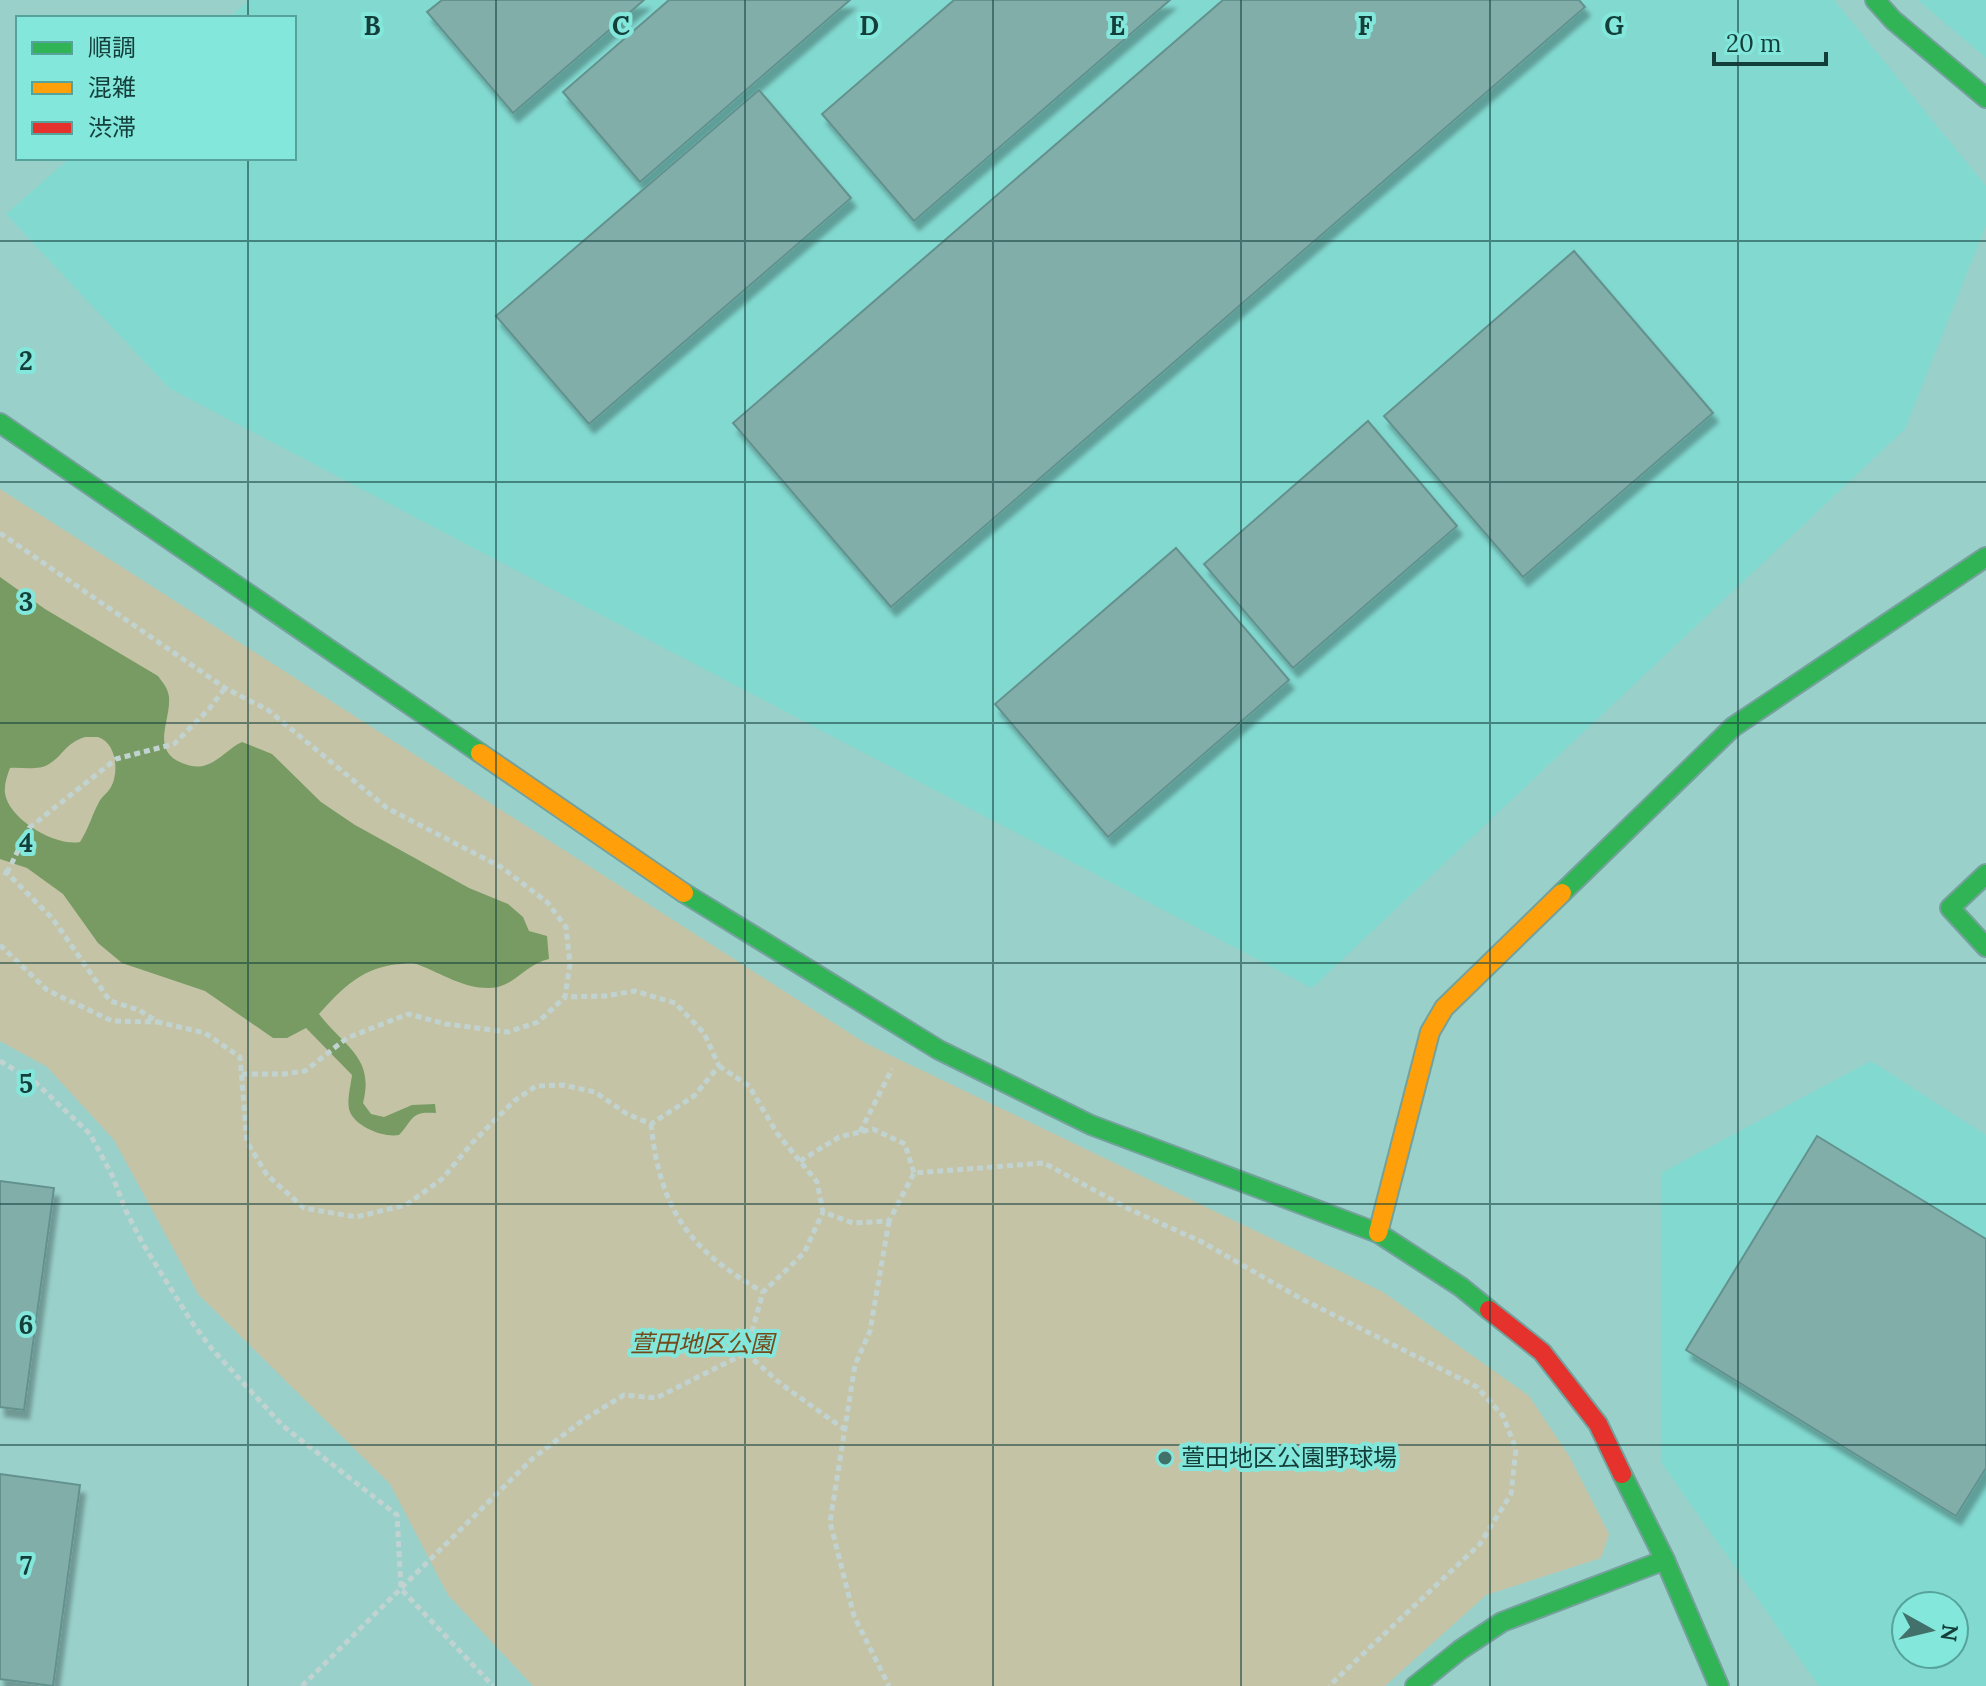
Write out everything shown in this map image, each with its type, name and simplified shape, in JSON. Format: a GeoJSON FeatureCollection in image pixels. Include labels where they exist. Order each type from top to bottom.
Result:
{"type":"FeatureCollection","features":[{"type":"Feature","properties":{"kind":"street"},"geometry":{"type":"LineString","coordinates":[[1875,0],[1893,20],[1986,98]]}},
{"type":"Feature","properties":{"kind":"street"},"geometry":{"type":"LineString","coordinates":[[0,423],[684,893],[939,1050],[1091,1125],[1378,1233],[1461,1287],[1542,1352],[1598,1424],[1665,1560],[1719,1686]]}},
{"type":"Feature","properties":{"kind":"street"},"geometry":{"type":"LineString","coordinates":[[1378,1233],[1430,1032],[1444,1008],[1733,727],[1986,557]]}},
{"type":"Feature","properties":{"kind":"street"},"geometry":{"type":"LineString","coordinates":[[1986,874],[1950,908],[1986,947]]}},
{"type":"Feature","properties":{"kind":"street"},"geometry":{"type":"LineString","coordinates":[[1415,1686],[1502,1622],[1665,1560]]}},
{"type":"Feature","properties":{"kind":"path"},"geometry":{"type":"LineString","coordinates":[[0,533],[225,688],[268,710],[387,808],[501,867],[547,902],[566,927],[570,964],[565,997],[538,1022],[508,1032],[446,1024],[408,1014],[347,1038],[305,1071],[242,1074]]}},
{"type":"Feature","properties":{"kind":"path"},"geometry":{"type":"LineString","coordinates":[[158,1022],[139,1010],[110,1001],[53,919],[3,872],[29,828],[116,759],[174,744],[225,688]]}},
{"type":"Feature","properties":{"kind":"path"},"geometry":{"type":"LineString","coordinates":[[0,945],[47,990],[112,1021],[158,1022],[205,1033],[240,1057],[247,1142],[267,1175],[304,1208],[356,1217],[406,1205],[442,1179],[514,1101],[536,1086],[563,1085],[595,1092],[627,1114],[651,1124]]}},
{"type":"Feature","properties":{"kind":"path"},"geometry":{"type":"LineString","coordinates":[[302,1686],[532,1459],[583,1420],[624,1395],[656,1398],[746,1353],[763,1292],[804,1253],[823,1212],[817,1182],[777,1133],[749,1086],[719,1066],[704,1033],[675,1003],[635,991],[605,996],[565,997]]}},
{"type":"Feature","properties":{"kind":"path"},"geometry":{"type":"LineString","coordinates":[[860,1132],[897,1058]]}},
{"type":"Feature","properties":{"kind":"path"},"geometry":{"type":"LineString","coordinates":[[0,1061],[35,1082],[90,1134],[143,1244],[212,1349],[283,1426],[397,1515],[401,1589],[493,1686]]}},
{"type":"Feature","properties":{"kind":"path"},"geometry":{"type":"LineString","coordinates":[[651,1124],[694,1096],[719,1066]]}},
{"type":"Feature","properties":{"kind":"path"},"geometry":{"type":"LineString","coordinates":[[651,1124],[654,1155],[670,1208],[698,1244],[728,1272],[763,1292]]}},
{"type":"Feature","properties":{"kind":"path"},"geometry":{"type":"LineString","coordinates":[[800,1161],[839,1137],[873,1129],[905,1144],[914,1173],[889,1221],[870,1331],[855,1365],[830,1522],[854,1616],[889,1686]]}},
{"type":"Feature","properties":{"kind":"path"},"geometry":{"type":"LineString","coordinates":[[914,1173],[1044,1163],[1129,1209],[1202,1242],[1298,1297],[1477,1387],[1503,1416],[1516,1449],[1511,1494],[1480,1544],[1329,1686]]}},
{"type":"Feature","properties":{"kind":"path"},"geometry":{"type":"LineString","coordinates":[[823,1212],[853,1223],[889,1221]]}},
{"type":"Feature","properties":{"kind":"path"},"geometry":{"type":"LineString","coordinates":[[746,1353],[781,1384],[844,1429]]}},
{"type":"Feature","properties":{"kind":"shaded area"},"geometry":{"type":"Polygon","coordinates":[[[249,0],[1834,0],[1986,186],[1986,225],[1905,429],[1312,988],[169,388],[6,214],[68,160],[296,160],[296,16],[231,16],[249,0]]]}},
{"type":"Feature","properties":{"kind":"shaded area"},"geometry":{"type":"Polygon","coordinates":[[[1918,0],[1986,0],[1986,58],[1918,0]]]}},
{"type":"Feature","properties":{"kind":"shaded area"},"geometry":{"type":"Polygon","coordinates":[[[0,577],[45,609],[158,676],[168,694],[164,743],[172,757],[188,765],[203,766],[242,742],[272,754],[321,802],[355,825],[469,888],[508,904],[523,917],[529,931],[547,936],[549,959],[506,984],[489,988],[461,983],[414,963],[388,966],[355,980],[328,1004],[319,1014],[361,1063],[366,1087],[363,1103],[371,1114],[384,1117],[412,1105],[435,1104],[436,1113],[417,1115],[399,1135],[385,1135],[356,1121],[348,1101],[352,1075],[306,1028],[287,1038],[273,1038],[205,991],[122,963],[98,943],[63,894],[27,868],[0,859],[0,577]],[[86,737],[73,743],[49,764],[35,768],[10,768],[7,777],[5,793],[15,812],[35,829],[59,840],[80,842],[99,802],[114,781],[115,759],[109,745],[98,737],[86,737]]]}},
{"type":"Feature","properties":{"kind":"shaded area"},"geometry":{"type":"Polygon","coordinates":[[[1871,1061],[1986,1135],[1986,1686],[1819,1686],[1661,1462],[1661,1173],[1871,1061]]]}},
{"type":"Feature","properties":{"kind":"green space","name":"萱田地区公園"},"geometry":{"type":"Polygon","coordinates":[[[0,489],[865,1043],[1383,1292],[1529,1396],[1569,1456],[1609,1534],[1601,1558],[1486,1595],[1385,1686],[533,1686],[448,1595],[390,1484],[198,1294],[114,1140],[47,1067],[0,1041],[0,489]]]}},
{"type":"Feature","properties":{"kind":"building"},"geometry":{"type":"Polygon","coordinates":[[[442,0],[644,0],[513,113],[427,12],[442,0]]]}},
{"type":"Feature","properties":{"kind":"building"},"geometry":{"type":"Polygon","coordinates":[[[669,0],[850,0],[640,182],[563,92],[669,0]]]}},
{"type":"Feature","properties":{"kind":"building"},"geometry":{"type":"Polygon","coordinates":[[[954,0],[1170,0],[914,221],[822,114],[954,0]]]}},
{"type":"Feature","properties":{"kind":"building"},"geometry":{"type":"Polygon","coordinates":[[[1223,0],[1579,0],[1585,7],[891,607],[733,423],[1223,0]]]}},
{"type":"Feature","properties":{"kind":"building"},"geometry":{"type":"Polygon","coordinates":[[[759,90],[851,198],[589,424],[496,316],[759,90]]]}},
{"type":"Feature","properties":{"kind":"building"},"geometry":{"type":"Polygon","coordinates":[[[1574,251],[1713,413],[1523,577],[1384,416],[1574,251]]]}},
{"type":"Feature","properties":{"kind":"building"},"geometry":{"type":"Polygon","coordinates":[[[1368,421],[1457,526],[1293,668],[1204,564],[1368,421]]]}},
{"type":"Feature","properties":{"kind":"building"},"geometry":{"type":"Polygon","coordinates":[[[1176,548],[1289,680],[1108,837],[995,704],[1176,548]]]}},
{"type":"Feature","properties":{"kind":"building"},"geometry":{"type":"Polygon","coordinates":[[[1817,1136],[1986,1239],[1986,1468],[1956,1516],[1686,1350],[1817,1136]]]}},
{"type":"Feature","properties":{"kind":"building"},"geometry":{"type":"Polygon","coordinates":[[[0,1181],[54,1188],[24,1410],[0,1407],[0,1181]]]}},
{"type":"Feature","properties":{"kind":"building"},"geometry":{"type":"Polygon","coordinates":[[[0,1474],[80,1485],[53,1686],[0,1679],[0,1474]]]}},
{"type":"Feature","properties":{"kind":"traffic: fast"},"geometry":{"type":"LineString","coordinates":[[1875,0],[1893,20],[1986,98]]}},
{"type":"Feature","properties":{"kind":"traffic: fast"},"geometry":{"type":"LineString","coordinates":[[0,423],[480,753]]}},
{"type":"Feature","properties":{"kind":"traffic: fast"},"geometry":{"type":"LineString","coordinates":[[1562,893],[1733,727],[1986,557]]}},
{"type":"Feature","properties":{"kind":"traffic: fast"},"geometry":{"type":"LineString","coordinates":[[1986,874],[1950,908],[1986,947]]}},
{"type":"Feature","properties":{"kind":"traffic: fast"},"geometry":{"type":"LineString","coordinates":[[684,893],[939,1050],[1091,1125],[1378,1233],[1461,1287],[1489,1310]]}},
{"type":"Feature","properties":{"kind":"traffic: fast"},"geometry":{"type":"LineString","coordinates":[[1622,1474],[1665,1560],[1719,1686]]}},
{"type":"Feature","properties":{"kind":"traffic: fast"},"geometry":{"type":"LineString","coordinates":[[1415,1686],[1502,1622],[1665,1560]]}},
{"type":"Feature","properties":{"kind":"traffic: slow"},"geometry":{"type":"LineString","coordinates":[[480,753],[684,893]]}},
{"type":"Feature","properties":{"kind":"traffic: slow"},"geometry":{"type":"LineString","coordinates":[[1378,1233],[1430,1032],[1444,1008],[1562,893]]}},
{"type":"Feature","properties":{"kind":"traffic: jam"},"geometry":{"type":"LineString","coordinates":[[1489,1310],[1542,1352],[1598,1424],[1622,1474]]}},
{"type":"Feature","properties":{"kind":"place","name":"萱田地区公園野球場"},"geometry":{"type":"Point","coordinates":[1165,1458]}}]}
